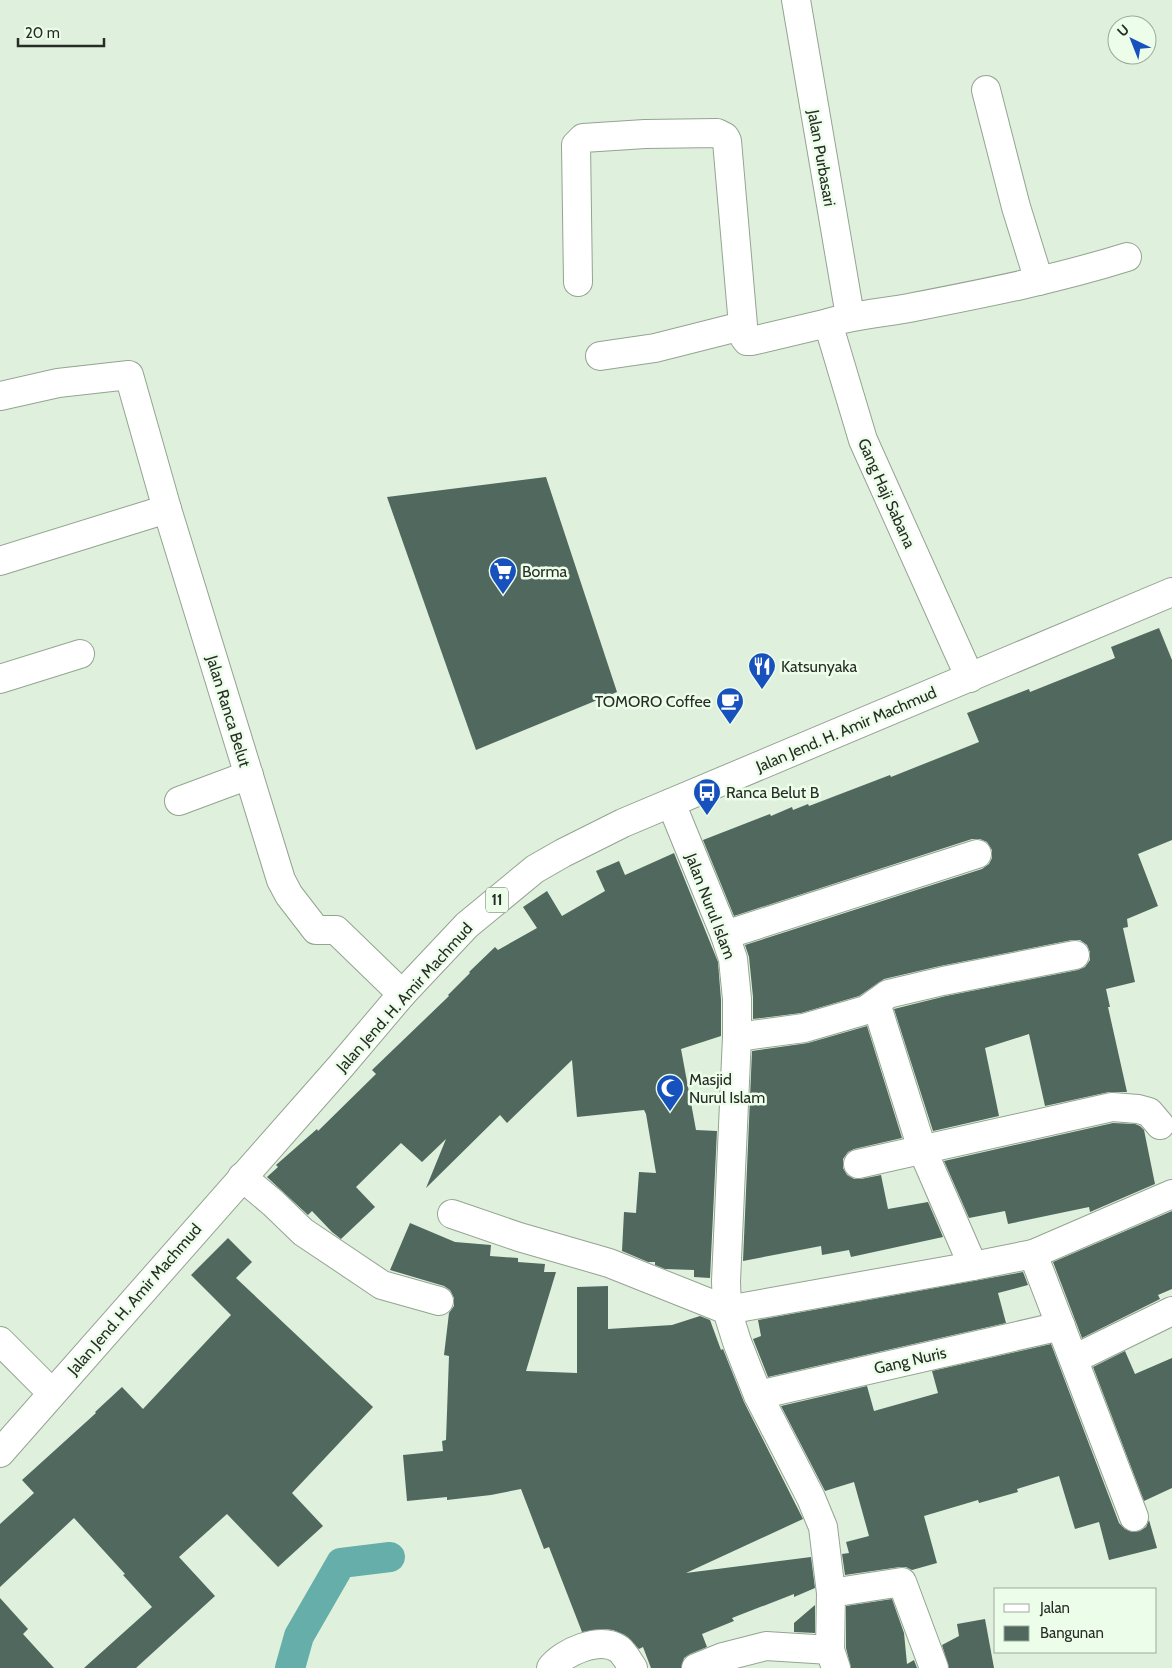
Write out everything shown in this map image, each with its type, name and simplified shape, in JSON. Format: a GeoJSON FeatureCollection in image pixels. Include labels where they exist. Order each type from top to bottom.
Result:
{"type":"FeatureCollection","features":[{"type":"Feature","properties":{"kind":"main road","name":"Jalan Purbasari"},"geometry":{"type":"LineString","coordinates":[[796,0],[839,320]]}},
{"type":"Feature","properties":{"kind":"main road"},"geometry":{"type":"LineString","coordinates":[[986,90],[1016,207],[1039,281]]}},
{"type":"Feature","properties":{"kind":"main road"},"geometry":{"type":"LineString","coordinates":[[578,282],[576,145],[583,138],[645,134],[717,133],[726,137],[742,326],[744,337],[747,341],[839,320],[905,309],[1039,281],[1127,257]]}},
{"type":"Feature","properties":{"kind":"main road","name":"Gang Haji Sabana"},"geometry":{"type":"LineString","coordinates":[[839,320],[863,440],[970,678]]}},
{"type":"Feature","properties":{"kind":"main road"},"geometry":{"type":"LineString","coordinates":[[600,356],[655,348],[742,326]]}},
{"type":"Feature","properties":{"kind":"main road","name":"Jalan Ranca Belut"},"geometry":{"type":"LineString","coordinates":[[0,396],[58,384],[129,375],[167,509],[281,880],[289,895],[316,930],[336,930],[402,994]]}},
{"type":"Feature","properties":{"kind":"main road"},"geometry":{"type":"LineString","coordinates":[[0,561],[167,509]]}},
{"type":"Feature","properties":{"kind":"main road","name":"Jalan Jend. H. Amir Machmud"},"geometry":{"type":"LineString","coordinates":[[0,1453],[402,994],[467,925],[535,869],[623,823],[1172,592]]}},
{"type":"Feature","properties":{"kind":"main road"},"geometry":{"type":"LineString","coordinates":[[0,679],[80,654]]}},
{"type":"Feature","properties":{"kind":"main road"},"geometry":{"type":"LineString","coordinates":[[179,801],[249,775]]}},
{"type":"Feature","properties":{"kind":"main road","name":"Jalan Nurul Islam"},"geometry":{"type":"LineString","coordinates":[[670,803],[725,935],[733,959],[737,999],[737,1037],[726,1295]]}},
{"type":"Feature","properties":{"kind":"main road"},"geometry":{"type":"LineString","coordinates":[[725,935],[977,854]]}},
{"type":"Feature","properties":{"kind":"main road"},"geometry":{"type":"LineString","coordinates":[[737,1037],[804,1028],[866,1010],[888,994],[943,980],[1076,955]]}},
{"type":"Feature","properties":{"kind":"main road"},"geometry":{"type":"LineString","coordinates":[[876,1003],[922,1149],[973,1266]]}},
{"type":"Feature","properties":{"kind":"main road"},"geometry":{"type":"LineString","coordinates":[[858,1164],[1112,1107],[1138,1108],[1148,1112],[1160,1125]]}},
{"type":"Feature","properties":{"kind":"main road"},"geometry":{"type":"LineString","coordinates":[[242,1177],[303,1232],[382,1285],[439,1301]]}},
{"type":"Feature","properties":{"kind":"main road"},"geometry":{"type":"LineString","coordinates":[[452,1214],[510,1235],[726,1295],[973,1266],[1033,1254],[1172,1194]]}},
{"type":"Feature","properties":{"kind":"main road"},"geometry":{"type":"LineString","coordinates":[[1033,1254],[1134,1516]]}},
{"type":"Feature","properties":{"kind":"main road"},"geometry":{"type":"LineString","coordinates":[[696,1668],[722,1657],[766,1646],[833,1659],[831,1593],[823,1527],[811,1498],[758,1395],[726,1295]]}},
{"type":"Feature","properties":{"kind":"main road"},"geometry":{"type":"LineString","coordinates":[[1074,1359],[1172,1311]]}},
{"type":"Feature","properties":{"kind":"main road","name":"Gang Nuris"},"geometry":{"type":"LineString","coordinates":[[758,1395],[1061,1326]]}},
{"type":"Feature","properties":{"kind":"main road"},"geometry":{"type":"LineString","coordinates":[[0,1341],[52,1393]]}},
{"type":"Feature","properties":{"kind":"main road"},"geometry":{"type":"LineString","coordinates":[[831,1593],[902,1582],[934,1668]]}},
{"type":"Feature","properties":{"kind":"main road"},"geometry":{"type":"LineString","coordinates":[[551,1668],[556,1662],[576,1651],[598,1643],[608,1644],[619,1650],[633,1668]]}},
{"type":"Feature","properties":{"kind":"building","name":"Borma"},"geometry":{"type":"Polygon","coordinates":[[[546,477],[617,692],[476,750],[387,497],[546,477]]]}},
{"type":"Feature","properties":{"kind":"building"},"geometry":{"type":"Polygon","coordinates":[[[1159,628],[1172,660],[1172,840],[1138,854],[1158,906],[1127,919],[1128,927],[1123,928],[1135,982],[1106,989],[1110,1007],[1108,1007],[1127,1092],[1109,1092],[1045,1106],[1029,1034],[985,1048],[999,1116],[933,1131],[894,1009],[946,996],[1078,970],[1085,967],[1090,960],[1090,952],[1087,945],[1080,940],[940,966],[884,979],[859,996],[801,1013],[753,1019],[749,957],[745,945],[982,869],[989,864],[992,858],[992,850],[987,842],[980,839],[972,839],[734,916],[703,840],[770,814],[771,816],[792,807],[793,810],[808,804],[809,806],[890,775],[891,777],[979,742],[967,713],[1029,689],[1030,692],[1115,658],[1111,647],[1159,628]]]}},
{"type":"Feature","properties":{"kind":"building"},"geometry":{"type":"Polygon","coordinates":[[[674,853],[718,962],[721,1036],[681,1049],[696,1130],[717,1131],[710,1278],[694,1277],[694,1270],[665,1269],[655,1265],[655,1262],[648,1262],[622,1251],[624,1212],[636,1213],[639,1172],[656,1173],[646,1114],[644,1110],[577,1117],[572,1060],[507,1123],[500,1115],[426,1188],[446,1139],[422,1162],[401,1143],[356,1187],[375,1207],[341,1239],[312,1211],[308,1215],[267,1177],[278,1167],[276,1165],[317,1129],[318,1131],[376,1074],[372,1070],[449,996],[469,972],[495,947],[498,950],[537,928],[523,907],[547,891],[562,916],[605,891],[596,871],[619,861],[625,875],[674,853]]]}},
{"type":"Feature","properties":{"kind":"building"},"geometry":{"type":"Polygon","coordinates":[[[867,1026],[902,1138],[848,1152],[843,1159],[843,1168],[847,1175],[854,1179],[881,1175],[888,1209],[928,1202],[943,1237],[851,1257],[849,1250],[822,1255],[821,1246],[743,1261],[752,1051],[808,1043],[867,1026]]]}},
{"type":"Feature","properties":{"kind":"building"},"geometry":{"type":"Polygon","coordinates":[[[1113,1123],[1135,1124],[1144,1130],[1155,1184],[1090,1212],[1089,1207],[1008,1224],[1005,1211],[969,1218],[944,1161],[1113,1123]]]}},
{"type":"Feature","properties":{"kind":"building"},"geometry":{"type":"Polygon","coordinates":[[[1172,1211],[1172,1289],[1158,1295],[1160,1299],[1082,1338],[1053,1262],[1172,1211]]]}},
{"type":"Feature","properties":{"kind":"building"},"geometry":{"type":"Polygon","coordinates":[[[410,1223],[455,1242],[491,1245],[490,1256],[518,1258],[518,1262],[545,1264],[544,1272],[556,1272],[526,1371],[577,1373],[577,1287],[608,1286],[608,1329],[672,1325],[700,1316],[710,1320],[744,1402],[803,1519],[686,1573],[811,1557],[815,1588],[732,1618],[734,1621],[702,1634],[707,1647],[684,1658],[681,1668],[651,1668],[643,1647],[639,1649],[625,1635],[613,1630],[604,1629],[582,1632],[549,1547],[544,1549],[521,1489],[491,1495],[447,1500],[447,1497],[407,1501],[403,1455],[443,1451],[442,1441],[446,1440],[449,1356],[444,1355],[449,1313],[454,1306],[454,1298],[450,1290],[444,1286],[390,1270],[410,1223]]]}},
{"type":"Feature","properties":{"kind":"building"},"geometry":{"type":"Polygon","coordinates":[[[228,1238],[252,1262],[236,1278],[373,1407],[292,1493],[323,1526],[278,1567],[227,1514],[179,1557],[215,1596],[136,1668],[84,1668],[152,1607],[74,1518],[0,1587],[0,1524],[34,1493],[22,1480],[122,1387],[143,1409],[231,1315],[191,1275],[228,1238]]]}},
{"type":"Feature","properties":{"kind":"building"},"geometry":{"type":"Polygon","coordinates":[[[1023,1272],[1028,1285],[998,1293],[1006,1323],[768,1377],[753,1339],[761,1336],[758,1320],[1023,1272]]]}},
{"type":"Feature","properties":{"kind":"building"},"geometry":{"type":"Polygon","coordinates":[[[1051,1344],[1119,1523],[1125,1529],[1132,1532],[1140,1531],[1146,1527],[1149,1520],[1157,1548],[1109,1560],[1099,1522],[1075,1529],[1059,1476],[1017,1489],[1018,1492],[979,1503],[978,1500],[924,1516],[937,1563],[912,1570],[900,1567],[845,1575],[842,1554],[849,1553],[846,1542],[869,1536],[854,1482],[825,1491],[781,1406],[867,1386],[874,1411],[938,1393],[932,1371],[1051,1344]]]}},
{"type":"Feature","properties":{"kind":"building"},"geometry":{"type":"Polygon","coordinates":[[[1125,1351],[1135,1374],[1172,1358],[1172,1488],[1144,1501],[1093,1367],[1125,1351]]]}},
{"type":"Feature","properties":{"kind":"building"},"geometry":{"type":"Polygon","coordinates":[[[0,1598],[28,1629],[23,1634],[54,1668],[0,1668],[0,1598]]]}},
{"type":"Feature","properties":{"kind":"building"},"geometry":{"type":"Polygon","coordinates":[[[892,1599],[904,1633],[907,1664],[914,1660],[917,1668],[851,1668],[846,1648],[846,1606],[892,1599]]]}},
{"type":"Feature","properties":{"kind":"building"},"geometry":{"type":"Polygon","coordinates":[[[815,1605],[815,1633],[794,1632],[794,1623],[815,1605]]]}},
{"type":"Feature","properties":{"kind":"building"},"geometry":{"type":"Polygon","coordinates":[[[985,1619],[994,1668],[949,1668],[942,1645],[959,1636],[957,1624],[985,1619]]]}},
{"type":"Feature","properties":{"kind":"waterway"},"geometry":{"type":"LineString","coordinates":[[290,1668],[299,1636],[341,1563],[390,1557]]}},
{"type":"Feature","properties":{"kind":"place","name":"Borma"},"geometry":{"type":"Point","coordinates":[503,595]}},
{"type":"Feature","properties":{"kind":"place","name":"Katsunyaka"},"geometry":{"type":"Point","coordinates":[762,690]}},
{"type":"Feature","properties":{"kind":"place","name":"TOMORO Coffee"},"geometry":{"type":"Point","coordinates":[730,725]}},
{"type":"Feature","properties":{"kind":"place","name":"Ranca Belut B"},"geometry":{"type":"Point","coordinates":[707,816]}},
{"type":"Feature","properties":{"kind":"place","name":"Masjid Nurul Islam"},"geometry":{"type":"Point","coordinates":[670,1112]}}]}
